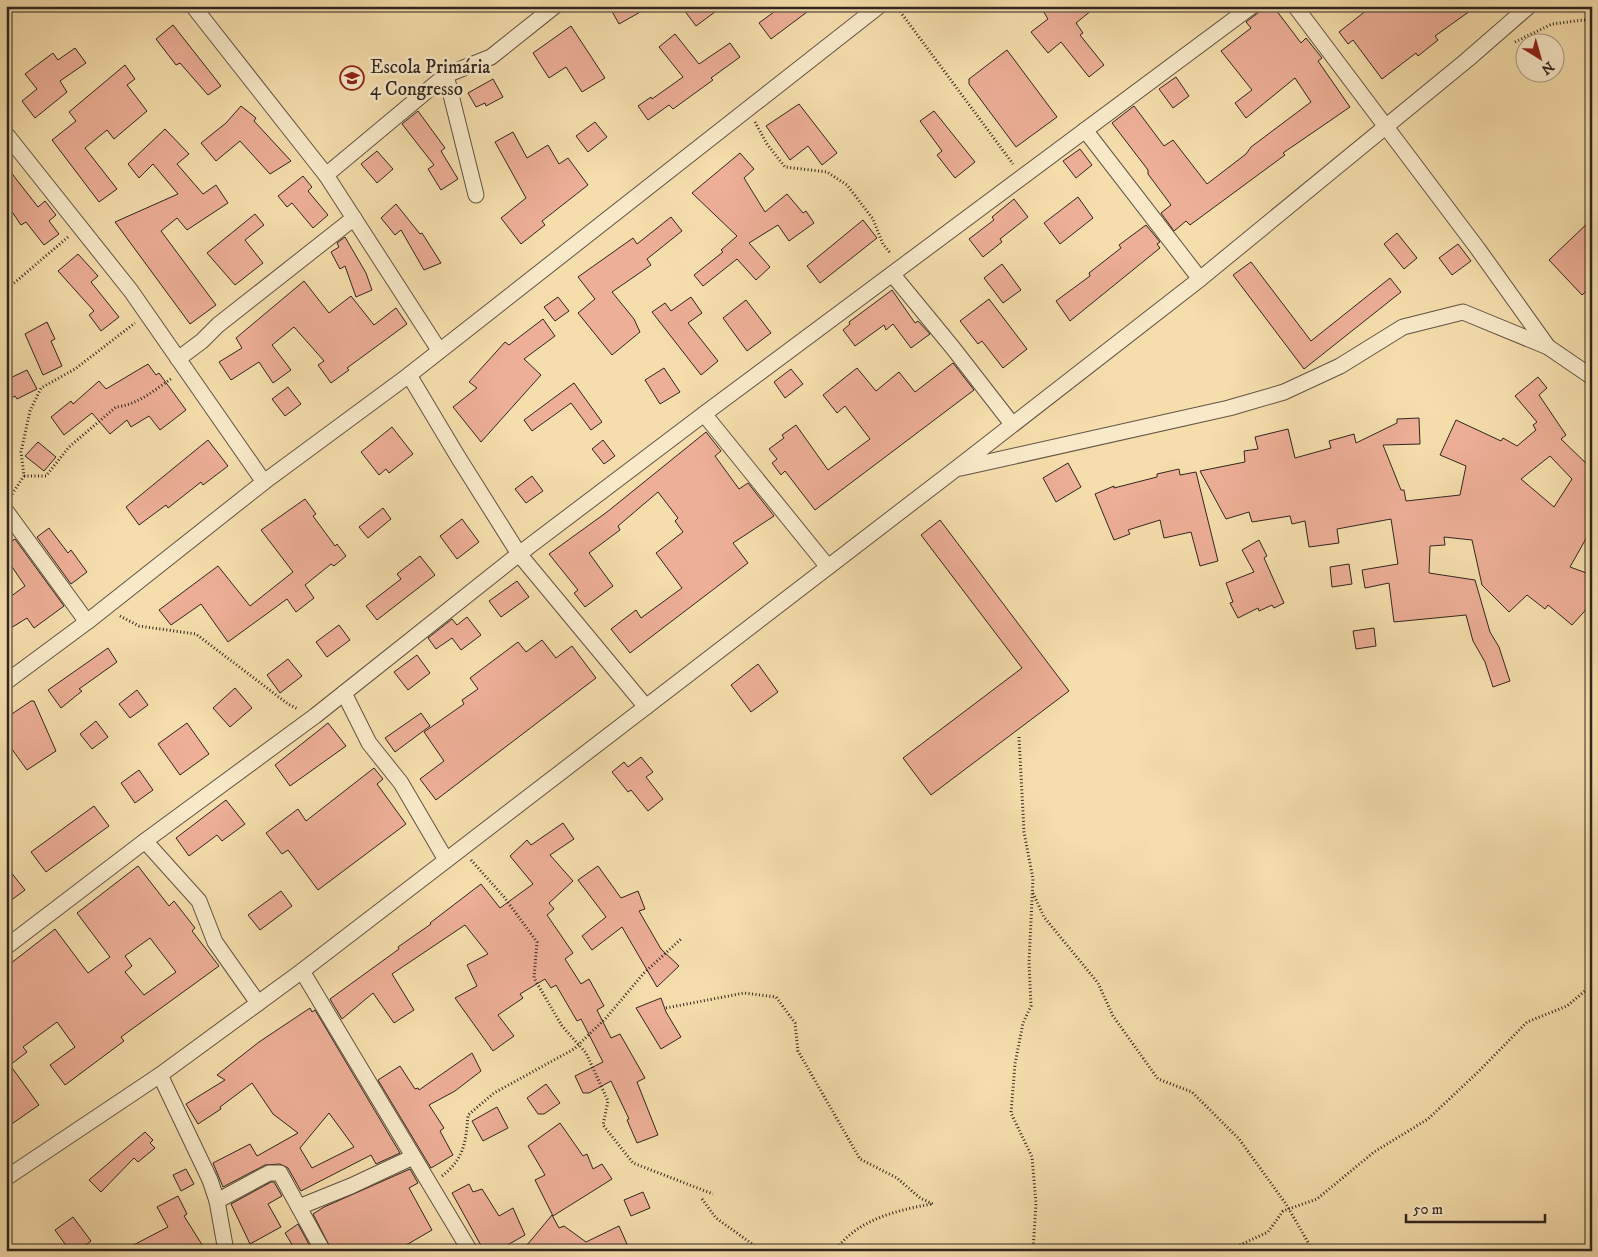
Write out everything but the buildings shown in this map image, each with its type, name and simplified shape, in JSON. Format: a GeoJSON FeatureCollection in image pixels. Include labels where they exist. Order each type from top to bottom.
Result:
{"type":"FeatureCollection","features":[{"type":"Feature","properties":{"kind":"street"},"geometry":{"type":"LineString","coordinates":[[193,6],[326,175],[439,350]]}},
{"type":"Feature","properties":{"kind":"street"},"geometry":{"type":"LineString","coordinates":[[326,175],[446,75],[491,57],[554,6]]}},
{"type":"Feature","properties":{"kind":"street"},"geometry":{"type":"LineString","coordinates":[[859,6],[861,23]]}},
{"type":"Feature","properties":{"kind":"street"},"geometry":{"type":"LineString","coordinates":[[6,682],[87,622],[264,482],[409,375],[861,23],[879,6]]}},
{"type":"Feature","properties":{"kind":"street"},"geometry":{"type":"LineString","coordinates":[[6,947],[145,840],[315,716],[519,554],[704,414],[1252,6]]}},
{"type":"Feature","properties":{"kind":"street"},"geometry":{"type":"LineString","coordinates":[[1295,6],[1478,249],[1548,347]]}},
{"type":"Feature","properties":{"kind":"street"},"geometry":{"type":"LineString","coordinates":[[6,1178],[160,1075],[302,971],[957,468],[1200,279],[1529,6]]}},
{"type":"Feature","properties":{"kind":"street"},"geometry":{"type":"LineString","coordinates":[[446,75],[476,195]]}},
{"type":"Feature","properties":{"kind":"street"},"geometry":{"type":"LineString","coordinates":[[1085,130],[1200,279]]}},
{"type":"Feature","properties":{"kind":"street"},"geometry":{"type":"LineString","coordinates":[[6,134],[147,314],[264,482]]}},
{"type":"Feature","properties":{"kind":"street"},"geometry":{"type":"LineString","coordinates":[[182,364],[218,325],[354,218]]}},
{"type":"Feature","properties":{"kind":"street"},"geometry":{"type":"LineString","coordinates":[[897,272],[1012,424]]}},
{"type":"Feature","properties":{"kind":"street"},"geometry":{"type":"LineString","coordinates":[[957,468],[1229,408],[1284,392],[1340,366],[1403,327],[1463,312],[1548,347],[1592,377]]}},
{"type":"Feature","properties":{"kind":"street"},"geometry":{"type":"LineString","coordinates":[[409,375],[519,554],[646,707]]}},
{"type":"Feature","properties":{"kind":"street"},"geometry":{"type":"LineString","coordinates":[[704,414],[828,567]]}},
{"type":"Feature","properties":{"kind":"street"},"geometry":{"type":"LineString","coordinates":[[6,511],[87,622]]}},
{"type":"Feature","properties":{"kind":"street"},"geometry":{"type":"LineString","coordinates":[[344,693],[365,735],[401,783],[446,860]]}},
{"type":"Feature","properties":{"kind":"street"},"geometry":{"type":"LineString","coordinates":[[145,840],[199,901],[215,942],[258,1003]]}},
{"type":"Feature","properties":{"kind":"street"},"geometry":{"type":"LineString","coordinates":[[302,971],[429,1186],[470,1251]]}},
{"type":"Feature","properties":{"kind":"street"},"geometry":{"type":"LineString","coordinates":[[160,1075],[202,1160],[217,1201],[226,1251]]}},
{"type":"Feature","properties":{"kind":"street"},"geometry":{"type":"LineString","coordinates":[[299,1207],[351,1186],[413,1157]]}},
{"type":"Feature","properties":{"kind":"street"},"geometry":{"type":"LineString","coordinates":[[217,1201],[268,1173],[280,1173],[324,1251]]}},
{"type":"Feature","properties":{"kind":"path"},"geometry":{"type":"LineString","coordinates":[[896,6],[1022,176]]}},
{"type":"Feature","properties":{"kind":"path"},"geometry":{"type":"LineString","coordinates":[[1511,43],[1552,24],[1592,19]]}},
{"type":"Feature","properties":{"kind":"path"},"geometry":{"type":"LineString","coordinates":[[749,110],[767,144],[785,167],[827,172],[847,185],[873,219],[897,272]]}},
{"type":"Feature","properties":{"kind":"path"},"geometry":{"type":"LineString","coordinates":[[6,290],[79,227]]}},
{"type":"Feature","properties":{"kind":"path"},"geometry":{"type":"LineString","coordinates":[[6,501],[24,476],[21,452],[30,411],[41,388],[75,369],[147,314]]}},
{"type":"Feature","properties":{"kind":"path"},"geometry":{"type":"LineString","coordinates":[[24,476],[46,476],[69,447],[116,407],[124,406],[144,397],[182,364]]}},
{"type":"Feature","properties":{"kind":"path"},"geometry":{"type":"LineString","coordinates":[[103,608],[139,626],[196,634],[288,704],[315,716]]}},
{"type":"Feature","properties":{"kind":"path"},"geometry":{"type":"LineString","coordinates":[[1019,737],[1024,832],[1033,879],[1029,962],[1031,1006],[1023,1023],[1016,1056],[1011,1113],[1032,1157],[1036,1203],[1033,1251]]}},
{"type":"Feature","properties":{"kind":"path"},"geometry":{"type":"LineString","coordinates":[[461,848],[504,897],[537,942],[534,978],[562,1026],[586,1053],[608,1101],[603,1125],[633,1163],[713,1194]]}},
{"type":"Feature","properties":{"kind":"path"},"geometry":{"type":"LineString","coordinates":[[1032,892],[1044,917],[1098,983],[1113,1016],[1158,1079],[1192,1092],[1238,1138],[1286,1204],[1313,1251]]}},
{"type":"Feature","properties":{"kind":"path"},"geometry":{"type":"LineString","coordinates":[[429,1186],[456,1165],[466,1137],[468,1115],[494,1092],[574,1050],[606,1018],[644,973],[681,939]]}},
{"type":"Feature","properties":{"kind":"path"},"geometry":{"type":"LineString","coordinates":[[1228,1251],[1268,1232],[1283,1211],[1317,1199],[1374,1152],[1428,1119],[1527,1022],[1567,1006],[1592,986]]}},
{"type":"Feature","properties":{"kind":"path"},"geometry":{"type":"LineString","coordinates":[[666,1008],[744,993],[776,997],[795,1023],[798,1051],[860,1159],[897,1178],[920,1198],[933,1204],[896,1210],[846,1235],[835,1251]]}},
{"type":"Feature","properties":{"kind":"path"},"geometry":{"type":"LineString","coordinates":[[702,1199],[716,1218],[762,1251]]}},
{"type":"Feature","properties":{"kind":"place","name":"Escola Primária 4 Congresso"},"geometry":{"type":"Point","coordinates":[352,78]}}]}
